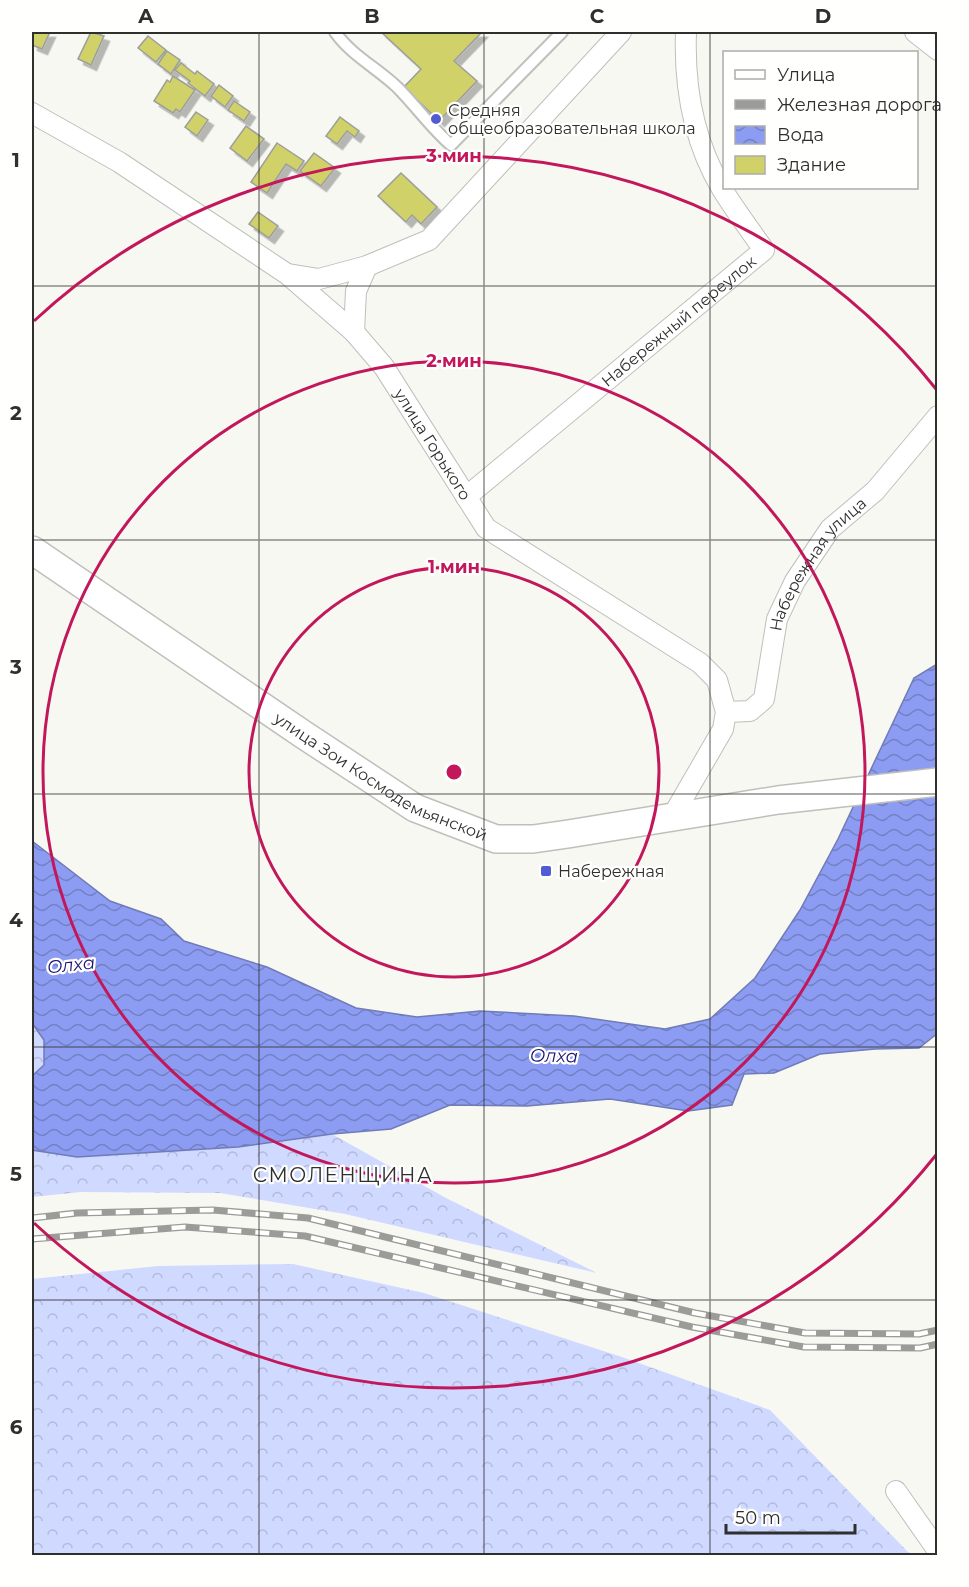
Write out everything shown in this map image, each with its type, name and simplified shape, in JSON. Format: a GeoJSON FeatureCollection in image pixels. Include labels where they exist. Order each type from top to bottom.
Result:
{"type":"FeatureCollection","features":[{"type":"Feature","properties":{"kind":"main road","name":"улица Зои Космодемьянской"},"geometry":{"type":"LineString","coordinates":[[32,550],[415,808],[496,839],[533,839],[778,800],[938,782]]}},
{"type":"Feature","properties":{"kind":"street"},"geometry":{"type":"LineString","coordinates":[[287,274],[319,279],[367,266],[429,240],[621,32]]}},
{"type":"Feature","properties":{"kind":"street","name":"Набережный переулок"},"geometry":{"type":"LineString","coordinates":[[466,497],[764,250],[722,188],[702,147],[693,114],[686,73],[686,32]]}},
{"type":"Feature","properties":{"kind":"street"},"geometry":{"type":"LineString","coordinates":[[915,32],[938,50]]}},
{"type":"Feature","properties":{"kind":"street","name":"улица Горького"},"geometry":{"type":"LineString","coordinates":[[32,113],[119,162],[287,274],[354,332],[384,367],[486,528],[700,663],[717,680],[726,712]]}},
{"type":"Feature","properties":{"kind":"street"},"geometry":{"type":"LineString","coordinates":[[354,332],[356,291],[367,266]]}},
{"type":"Feature","properties":{"kind":"street","name":"Набережная улица"},"geometry":{"type":"LineString","coordinates":[[726,712],[750,711],[764,699],[777,619],[795,581],[830,529],[875,491],[938,416]]}},
{"type":"Feature","properties":{"kind":"street"},"geometry":{"type":"LineString","coordinates":[[672,817],[723,729],[726,712]]}},
{"type":"Feature","properties":{"kind":"street"},"geometry":{"type":"LineString","coordinates":[[896,1491],[938,1551]]}},
{"type":"Feature","properties":{"kind":"lane"},"geometry":{"type":"LineString","coordinates":[[335,32],[343,43],[396,86],[440,136],[451,145],[562,32]]}},
{"type":"Feature","properties":{"kind":"green space"},"geometry":{"type":"Polygon","coordinates":[[[32,1023],[44,1040],[44,1065],[32,1076],[32,1023]]]}},
{"type":"Feature","properties":{"kind":"green space"},"geometry":{"type":"Polygon","coordinates":[[[332,1134],[446,1198],[597,1273],[345,1214],[220,1193],[81,1192],[32,1197],[32,1150],[77,1157],[238,1147],[332,1134]]]}},
{"type":"Feature","properties":{"kind":"green space"},"geometry":{"type":"Polygon","coordinates":[[[293,1264],[424,1293],[619,1356],[770,1410],[908,1552],[916,1555],[32,1555],[32,1279],[158,1266],[293,1264]]]}},
{"type":"Feature","properties":{"kind":"water","name":"Олха"},"geometry":{"type":"Polygon","coordinates":[[[937,664],[938,1033],[919,1048],[820,1054],[774,1073],[744,1074],[732,1105],[688,1111],[610,1099],[527,1106],[450,1105],[391,1129],[332,1134],[238,1147],[77,1157],[32,1150],[32,1076],[44,1065],[44,1040],[32,1023],[32,841],[110,901],[161,919],[184,941],[267,967],[356,1008],[417,1017],[480,1011],[574,1016],[665,1029],[710,1019],[755,978],[800,910],[838,839],[914,678],[937,664]]]}},
{"type":"Feature","properties":{"kind":"building"},"geometry":{"type":"Polygon","coordinates":[[[32,32],[50,32],[42,49],[32,45],[32,32]]]}},
{"type":"Feature","properties":{"kind":"building"},"geometry":{"type":"Polygon","coordinates":[[[91,32],[104,36],[91,65],[78,59],[91,32]]]}},
{"type":"Feature","properties":{"kind":"building"},"geometry":{"type":"Polygon","coordinates":[[[381,32],[482,32],[454,61],[477,81],[439,121],[404,87],[421,69],[381,32]]]}},
{"type":"Feature","properties":{"kind":"building"},"geometry":{"type":"Polygon","coordinates":[[[148,36],[166,50],[156,62],[138,48],[148,36]]]}},
{"type":"Feature","properties":{"kind":"building"},"geometry":{"type":"Polygon","coordinates":[[[167,51],[180,60],[171,74],[158,64],[167,51]]]}},
{"type":"Feature","properties":{"kind":"building"},"geometry":{"type":"Polygon","coordinates":[[[181,63],[195,74],[197,71],[214,84],[205,96],[175,70],[181,63]]]}},
{"type":"Feature","properties":{"kind":"building"},"geometry":{"type":"Polygon","coordinates":[[[173,76],[195,90],[180,112],[176,109],[173,113],[154,101],[167,80],[170,82],[173,76]]]}},
{"type":"Feature","properties":{"kind":"building"},"geometry":{"type":"Polygon","coordinates":[[[219,85],[233,96],[225,107],[211,96],[219,85]]]}},
{"type":"Feature","properties":{"kind":"building"},"geometry":{"type":"Polygon","coordinates":[[[234,101],[250,112],[244,121],[228,110],[234,101]]]}},
{"type":"Feature","properties":{"kind":"building"},"geometry":{"type":"Polygon","coordinates":[[[196,112],[208,120],[197,136],[185,127],[196,112]]]}},
{"type":"Feature","properties":{"kind":"building"},"geometry":{"type":"Polygon","coordinates":[[[340,117],[359,131],[355,137],[347,131],[337,144],[326,136],[340,117]]]}},
{"type":"Feature","properties":{"kind":"building"},"geometry":{"type":"Polygon","coordinates":[[[246,126],[264,139],[247,161],[230,148],[246,126]]]}},
{"type":"Feature","properties":{"kind":"building"},"geometry":{"type":"Polygon","coordinates":[[[277,143],[304,161],[297,171],[286,164],[267,193],[251,182],[277,143]]]}},
{"type":"Feature","properties":{"kind":"building"},"geometry":{"type":"Polygon","coordinates":[[[314,153],[335,168],[321,186],[300,171],[314,153]]]}},
{"type":"Feature","properties":{"kind":"building"},"geometry":{"type":"Polygon","coordinates":[[[401,173],[437,207],[421,224],[412,215],[406,222],[378,196],[401,173]]]}},
{"type":"Feature","properties":{"kind":"building"},"geometry":{"type":"Polygon","coordinates":[[[258,212],[278,226],[269,238],[249,224],[258,212]]]}},
{"type":"Feature","properties":{"kind":"railway"},"geometry":{"type":"LineString","coordinates":[[32,1218],[77,1213],[213,1210],[308,1218],[695,1313],[805,1333],[919,1334],[938,1330]]}},
{"type":"Feature","properties":{"kind":"railway"},"geometry":{"type":"LineString","coordinates":[[32,1239],[185,1227],[305,1236],[692,1327],[804,1347],[920,1348],[938,1344]]}},
{"type":"Feature","properties":{"kind":"place","name":"Средняя общеобразовательная школа"},"geometry":{"type":"Point","coordinates":[436,119]}},
{"type":"Feature","properties":{"kind":"place","name":"Набережная"},"geometry":{"type":"Point","coordinates":[546,871]}},
{"type":"Feature","properties":{"kind":"district","name":"СМОЛЕНЩИНА"},"geometry":{"type":"Point","coordinates":[343,1175]}}]}
